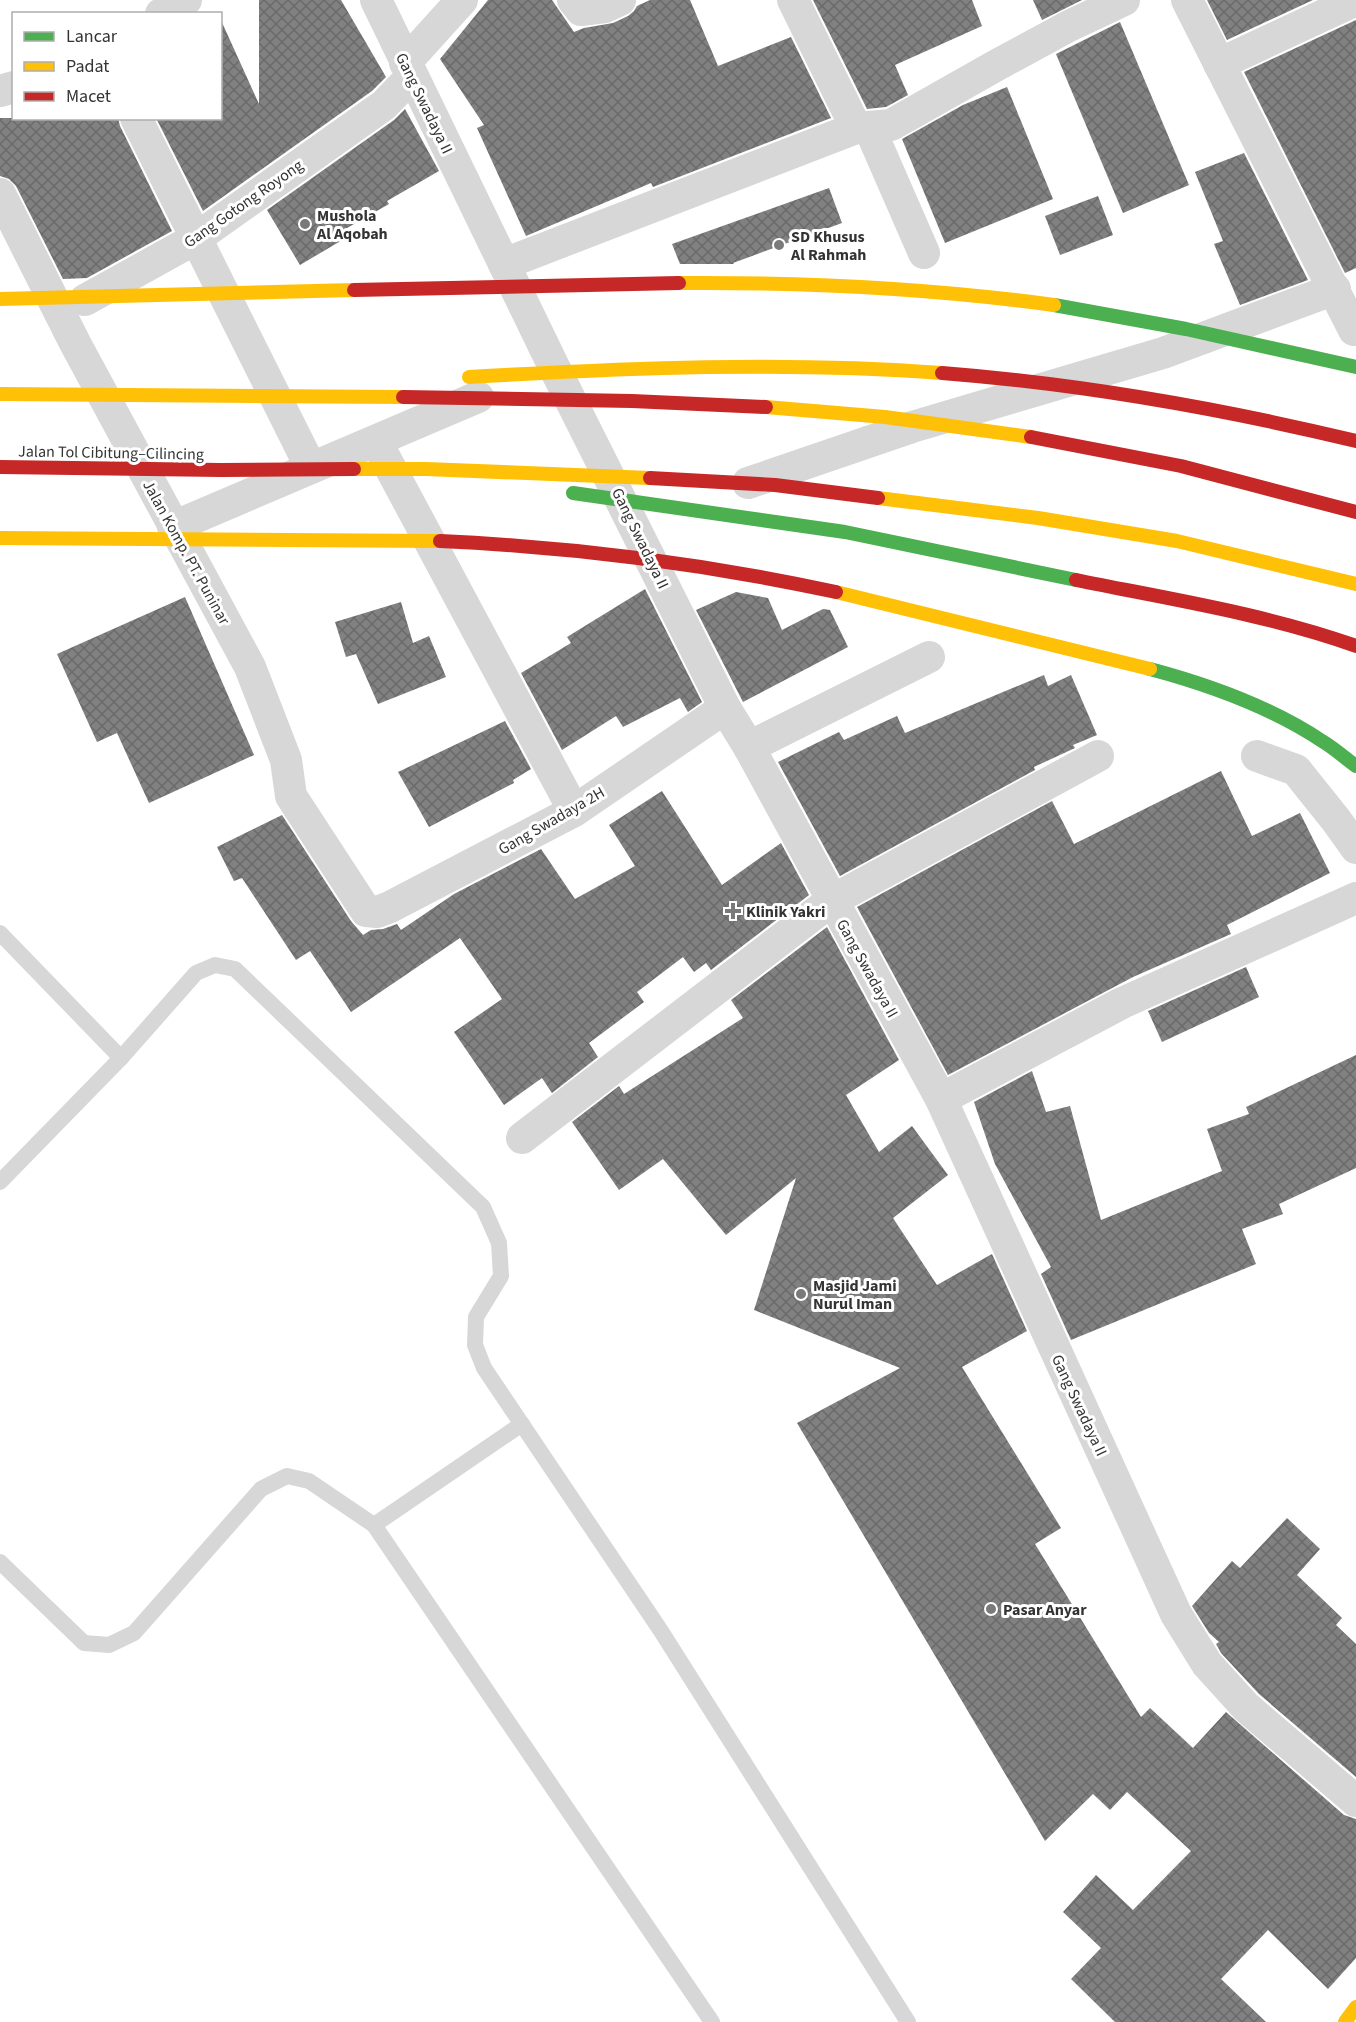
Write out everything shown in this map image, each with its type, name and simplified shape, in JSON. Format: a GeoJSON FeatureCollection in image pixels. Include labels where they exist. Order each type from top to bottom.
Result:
{"type":"FeatureCollection","features":[{"type":"Feature","properties":{"kind":"highway"},"geometry":{"type":"LineString","coordinates":[[0,298],[608,284],[755,284],[883,288],[1014,299],[1079,309],[1356,366]]}},
{"type":"Feature","properties":{"kind":"highway"},"geometry":{"type":"LineString","coordinates":[[452,379],[715,368],[930,373],[1070,386],[1131,395],[1282,424],[1356,441]]}},
{"type":"Feature","properties":{"kind":"highway"},"geometry":{"type":"LineString","coordinates":[[219,393],[382,383]]}},
{"type":"Feature","properties":{"kind":"highway"},"geometry":{"type":"LineString","coordinates":[[0,394],[219,393],[626,400],[884,417],[986,430],[1190,467],[1356,512]]}},
{"type":"Feature","properties":{"kind":"highway","name":"Jalan Tol Cibitung–Cilincing"},"geometry":{"type":"LineString","coordinates":[[0,467],[221,470]]}},
{"type":"Feature","properties":{"kind":"highway"},"geometry":{"type":"LineString","coordinates":[[221,470],[426,469],[560,473],[776,485],[1027,516],[1142,535],[1356,584]]}},
{"type":"Feature","properties":{"kind":"highway"},"geometry":{"type":"LineString","coordinates":[[221,470],[324,473],[502,486]]}},
{"type":"Feature","properties":{"kind":"highway"},"geometry":{"type":"LineString","coordinates":[[558,491],[711,511],[845,532],[960,554],[1249,616],[1356,645]]}},
{"type":"Feature","properties":{"kind":"highway"},"geometry":{"type":"LineString","coordinates":[[0,538],[387,539],[488,544],[677,564],[783,582],[1090,653],[1180,677],[1243,700],[1300,727],[1356,766]]}},
{"type":"Feature","properties":{"kind":"highway"},"geometry":{"type":"LineString","coordinates":[[1345,2022],[1356,2007]]}},
{"type":"Feature","properties":{"kind":"street"},"geometry":{"type":"LineString","coordinates":[[165,12],[186,0]]}},
{"type":"Feature","properties":{"kind":"street","name":"Gang Swadaya II"},"geometry":{"type":"LineString","coordinates":[[376,0],[553,365],[725,708],[749,747],[941,1099],[1176,1614],[1207,1664],[1246,1707],[1356,1801]]}},
{"type":"Feature","properties":{"kind":"street","name":"Gang Gotong Royong"},"geometry":{"type":"LineString","coordinates":[[61,313],[195,239],[384,105],[462,0]]}},
{"type":"Feature","properties":{"kind":"street"},"geometry":{"type":"LineString","coordinates":[[573,0],[581,10],[604,7],[620,0]]}},
{"type":"Feature","properties":{"kind":"street"},"geometry":{"type":"LineString","coordinates":[[793,0],[862,127],[924,253]]}},
{"type":"Feature","properties":{"kind":"street"},"geometry":{"type":"LineString","coordinates":[[504,264],[862,127],[891,125],[1007,59],[1124,0]]}},
{"type":"Feature","properties":{"kind":"street"},"geometry":{"type":"LineString","coordinates":[[1187,0],[1354,330],[1356,329]]}},
{"type":"Feature","properties":{"kind":"street"},"geometry":{"type":"LineString","coordinates":[[1219,64],[1356,0]]}},
{"type":"Feature","properties":{"kind":"street"},"geometry":{"type":"LineString","coordinates":[[137,120],[311,468]]}},
{"type":"Feature","properties":{"kind":"street","name":"Jalan Komp. PT. Puninar"},"geometry":{"type":"LineString","coordinates":[[0,194],[173,527],[250,667],[286,760],[291,796],[366,912]]}},
{"type":"Feature","properties":{"kind":"street"},"geometry":{"type":"LineString","coordinates":[[634,523],[912,427],[1163,353],[1335,289]]}},
{"type":"Feature","properties":{"kind":"street"},"geometry":{"type":"LineString","coordinates":[[173,527],[553,365]]}},
{"type":"Feature","properties":{"kind":"street"},"geometry":{"type":"LineString","coordinates":[[376,441],[574,811]]}},
{"type":"Feature","properties":{"kind":"street"},"geometry":{"type":"LineString","coordinates":[[749,747],[929,657]]}},
{"type":"Feature","properties":{"kind":"street","name":"Gang Swadaya 2H"},"geometry":{"type":"LineString","coordinates":[[366,912],[377,912],[390,907],[574,811],[725,708]]}},
{"type":"Feature","properties":{"kind":"street"},"geometry":{"type":"LineString","coordinates":[[522,1138],[831,901],[1098,756]]}},
{"type":"Feature","properties":{"kind":"street"},"geometry":{"type":"LineString","coordinates":[[1257,756],[1296,770],[1356,848]]}},
{"type":"Feature","properties":{"kind":"street"},"geometry":{"type":"LineString","coordinates":[[941,1099],[1122,1003],[1356,898]]}},
{"type":"Feature","properties":{"kind":"lane"},"geometry":{"type":"LineString","coordinates":[[0,933],[121,1058]]}},
{"type":"Feature","properties":{"kind":"lane"},"geometry":{"type":"LineString","coordinates":[[0,1182],[121,1058],[195,973],[215,965],[235,969],[483,1207],[499,1243],[501,1276],[477,1317],[475,1345],[484,1368],[661,1632],[908,2022]]}},
{"type":"Feature","properties":{"kind":"lane"},"geometry":{"type":"LineString","coordinates":[[374,1524],[522,1424]]}},
{"type":"Feature","properties":{"kind":"lane"},"geometry":{"type":"LineString","coordinates":[[0,1562],[84,1643],[109,1645],[134,1633],[261,1489],[287,1476],[309,1480],[374,1524],[712,2022]]}},
{"type":"Feature","properties":{"kind":"building"},"geometry":{"type":"Polygon","coordinates":[[[259,0],[341,0],[386,77],[372,91],[203,211],[157,120],[222,120],[222,22],[259,104],[259,0]]]}},
{"type":"Feature","properties":{"kind":"building"},"geometry":{"type":"Polygon","coordinates":[[[488,0],[552,0],[574,32],[613,23],[628,16],[637,6],[650,0],[690,0],[718,66],[791,37],[831,118],[653,187],[651,183],[526,236],[477,128],[484,125],[440,59],[488,0]]]}},
{"type":"Feature","properties":{"kind":"building"},"geometry":{"type":"Polygon","coordinates":[[[813,0],[972,0],[982,26],[895,65],[908,95],[886,107],[867,109],[813,0]]]}},
{"type":"Feature","properties":{"kind":"building"},"geometry":{"type":"Polygon","coordinates":[[[1033,0],[1082,0],[1042,20],[1033,0]]]}},
{"type":"Feature","properties":{"kind":"building"},"geometry":{"type":"Polygon","coordinates":[[[1207,0],[1313,0],[1227,40],[1207,0]]]}},
{"type":"Feature","properties":{"kind":"building"},"geometry":{"type":"Polygon","coordinates":[[[1356,20],[1356,268],[1345,273],[1244,72],[1356,20]]]}},
{"type":"Feature","properties":{"kind":"building"},"geometry":{"type":"Polygon","coordinates":[[[1120,22],[1189,185],[1123,213],[1056,54],[1120,22]]]}},
{"type":"Feature","properties":{"kind":"building"},"geometry":{"type":"Polygon","coordinates":[[[1007,87],[1053,199],[945,243],[902,139],[963,105],[1007,87]]]}},
{"type":"Feature","properties":{"kind":"building"},"geometry":{"type":"Polygon","coordinates":[[[405,109],[439,171],[387,201],[389,204],[340,232],[344,239],[300,265],[267,210],[394,120],[405,109]]]}},
{"type":"Feature","properties":{"kind":"building"},"geometry":{"type":"Polygon","coordinates":[[[0,118],[118,120],[172,231],[87,278],[63,279],[16,186],[9,179],[0,176],[0,118]]]}},
{"type":"Feature","properties":{"kind":"building"},"geometry":{"type":"Polygon","coordinates":[[[1244,153],[1308,280],[1240,305],[1214,244],[1223,241],[1195,172],[1244,153]]]}},
{"type":"Feature","properties":{"kind":"building"},"geometry":{"type":"Polygon","coordinates":[[[829,188],[842,223],[734,264],[680,264],[672,244],[829,188]]]}},
{"type":"Feature","properties":{"kind":"building"},"geometry":{"type":"Polygon","coordinates":[[[1098,196],[1113,235],[1060,255],[1045,216],[1098,196]]]}},
{"type":"Feature","properties":{"kind":"building"},"geometry":{"type":"Polygon","coordinates":[[[645,589],[702,702],[688,712],[680,698],[623,727],[616,716],[562,750],[521,673],[571,643],[567,637],[645,589]]]}},
{"type":"Feature","properties":{"kind":"building"},"geometry":{"type":"Polygon","coordinates":[[[736,592],[768,598],[782,630],[823,609],[830,610],[848,647],[743,702],[696,610],[736,592]]]}},
{"type":"Feature","properties":{"kind":"building"},"geometry":{"type":"Polygon","coordinates":[[[185,597],[254,755],[149,803],[117,733],[97,742],[57,654],[185,597]]]}},
{"type":"Feature","properties":{"kind":"building"},"geometry":{"type":"Polygon","coordinates":[[[401,602],[413,643],[429,636],[446,677],[378,704],[356,654],[346,657],[335,622],[401,602]]]}},
{"type":"Feature","properties":{"kind":"building"},"geometry":{"type":"Polygon","coordinates":[[[1044,675],[1048,686],[1071,675],[1097,735],[1073,745],[1075,748],[1034,767],[1035,770],[840,876],[778,762],[839,732],[844,740],[897,716],[905,733],[1044,675]]]}},
{"type":"Feature","properties":{"kind":"building"},"geometry":{"type":"Polygon","coordinates":[[[505,721],[531,769],[513,780],[514,783],[429,827],[398,772],[505,721]]]}},
{"type":"Feature","properties":{"kind":"building"},"geometry":{"type":"Polygon","coordinates":[[[1221,771],[1252,836],[1300,813],[1330,873],[1227,925],[1231,934],[1133,977],[948,1075],[857,907],[1052,801],[1074,844],[1221,771]]]}},
{"type":"Feature","properties":{"kind":"building"},"geometry":{"type":"Polygon","coordinates":[[[662,791],[722,885],[781,843],[809,895],[711,970],[706,963],[694,972],[683,957],[637,992],[644,1002],[589,1043],[598,1057],[552,1093],[542,1078],[504,1105],[454,1032],[502,999],[460,938],[351,1012],[310,951],[296,960],[242,878],[234,881],[217,847],[282,815],[351,921],[363,935],[371,930],[397,924],[401,930],[454,894],[541,849],[575,899],[635,866],[609,825],[662,791]]]}},
{"type":"Feature","properties":{"kind":"building"},"geometry":{"type":"Polygon","coordinates":[[[827,927],[899,1060],[846,1095],[879,1152],[912,1126],[948,1175],[893,1218],[937,1285],[992,1254],[1027,1331],[962,1367],[1061,1528],[1035,1544],[1141,1717],[1150,1708],[1193,1748],[1226,1712],[1344,1815],[1356,1819],[1356,1958],[1328,1989],[1268,1930],[1221,1979],[1266,2022],[1115,2022],[1071,1979],[1101,1948],[1063,1912],[1096,1875],[1133,1910],[1191,1851],[1127,1792],[1110,1810],[1093,1794],[1045,1841],[797,1423],[900,1368],[754,1310],[796,1178],[726,1235],[663,1159],[619,1190],[572,1122],[619,1086],[624,1094],[743,1018],[731,1000],[827,927]]]}},
{"type":"Feature","properties":{"kind":"building"},"geometry":{"type":"Polygon","coordinates":[[[1246,967],[1259,997],[1162,1042],[1148,1011],[1246,967]]]}},
{"type":"Feature","properties":{"kind":"building"},"geometry":{"type":"Polygon","coordinates":[[[1356,1055],[1356,1168],[1279,1204],[1283,1214],[1242,1229],[1256,1264],[1071,1340],[1041,1274],[1051,1267],[995,1164],[974,1102],[1032,1071],[1046,1112],[1070,1106],[1101,1220],[1222,1171],[1207,1129],[1249,1114],[1246,1107],[1356,1055]]]}},
{"type":"Feature","properties":{"kind":"building"},"geometry":{"type":"Polygon","coordinates":[[[1287,1518],[1320,1549],[1297,1575],[1342,1618],[1336,1625],[1356,1644],[1356,1777],[1259,1694],[1221,1653],[1216,1644],[1219,1642],[1209,1633],[1192,1606],[1232,1561],[1240,1568],[1287,1518]]]}},
{"type":"Feature","properties":{"kind":"traffic: slow"},"geometry":{"type":"LineString","coordinates":[[679,283],[867,287],[961,294],[1054,305]]}},
{"type":"Feature","properties":{"kind":"traffic: slow"},"geometry":{"type":"LineString","coordinates":[[0,299],[354,290]]}},
{"type":"Feature","properties":{"kind":"traffic: slow"},"geometry":{"type":"LineString","coordinates":[[469,377],[706,367],[824,367],[942,373]]}},
{"type":"Feature","properties":{"kind":"traffic: slow"},"geometry":{"type":"LineString","coordinates":[[0,394],[403,397]]}},
{"type":"Feature","properties":{"kind":"traffic: slow"},"geometry":{"type":"LineString","coordinates":[[766,407],[885,417],[1031,437]]}},
{"type":"Feature","properties":{"kind":"traffic: slow"},"geometry":{"type":"LineString","coordinates":[[354,469],[426,469],[650,478]]}},
{"type":"Feature","properties":{"kind":"traffic: slow"},"geometry":{"type":"LineString","coordinates":[[878,498],[1038,518],[1177,541],[1356,584]]}},
{"type":"Feature","properties":{"kind":"traffic: slow"},"geometry":{"type":"LineString","coordinates":[[0,538],[440,541]]}},
{"type":"Feature","properties":{"kind":"traffic: slow"},"geometry":{"type":"LineString","coordinates":[[836,592],[1150,669]]}},
{"type":"Feature","properties":{"kind":"traffic: slow"},"geometry":{"type":"LineString","coordinates":[[1345,2022],[1356,2007]]}},
{"type":"Feature","properties":{"kind":"traffic: fast"},"geometry":{"type":"LineString","coordinates":[[1054,305],[1186,329],[1356,367]]}},
{"type":"Feature","properties":{"kind":"traffic: fast"},"geometry":{"type":"LineString","coordinates":[[573,493],[845,532],[1076,580]]}},
{"type":"Feature","properties":{"kind":"traffic: fast"},"geometry":{"type":"LineString","coordinates":[[1150,669],[1195,682],[1261,707],[1331,747],[1356,766]]}},
{"type":"Feature","properties":{"kind":"traffic: jam"},"geometry":{"type":"LineString","coordinates":[[354,290],[679,283]]}},
{"type":"Feature","properties":{"kind":"traffic: jam"},"geometry":{"type":"LineString","coordinates":[[942,373],[1046,384],[1150,399],[1253,418],[1356,441]]}},
{"type":"Feature","properties":{"kind":"traffic: jam"},"geometry":{"type":"LineString","coordinates":[[403,397],[632,401],[766,407]]}},
{"type":"Feature","properties":{"kind":"traffic: jam"},"geometry":{"type":"LineString","coordinates":[[1031,437],[1181,466],[1356,512]]}},
{"type":"Feature","properties":{"kind":"traffic: jam"},"geometry":{"type":"LineString","coordinates":[[0,467],[354,469]]}},
{"type":"Feature","properties":{"kind":"traffic: jam"},"geometry":{"type":"LineString","coordinates":[[650,478],[775,485],[878,498]]}},
{"type":"Feature","properties":{"kind":"traffic: jam"},"geometry":{"type":"LineString","coordinates":[[440,541],[639,558],[738,573],[836,592]]}},
{"type":"Feature","properties":{"kind":"traffic: jam"},"geometry":{"type":"LineString","coordinates":[[1076,580],[1252,616],[1356,646]]}},
{"type":"Feature","properties":{"kind":"place","name":"Mushola Al Aqobah"},"geometry":{"type":"Point","coordinates":[305,224]}},
{"type":"Feature","properties":{"kind":"place","name":"SD Khusus Al Rahmah"},"geometry":{"type":"Point","coordinates":[779,245]}},
{"type":"Feature","properties":{"kind":"place","name":"Klinik Yakri"},"geometry":{"type":"Point","coordinates":[733,911]}},
{"type":"Feature","properties":{"kind":"place","name":"Masjid Jami Nurul Iman"},"geometry":{"type":"Point","coordinates":[801,1294]}},
{"type":"Feature","properties":{"kind":"place","name":"Pasar Anyar"},"geometry":{"type":"Point","coordinates":[991,1609]}}]}
